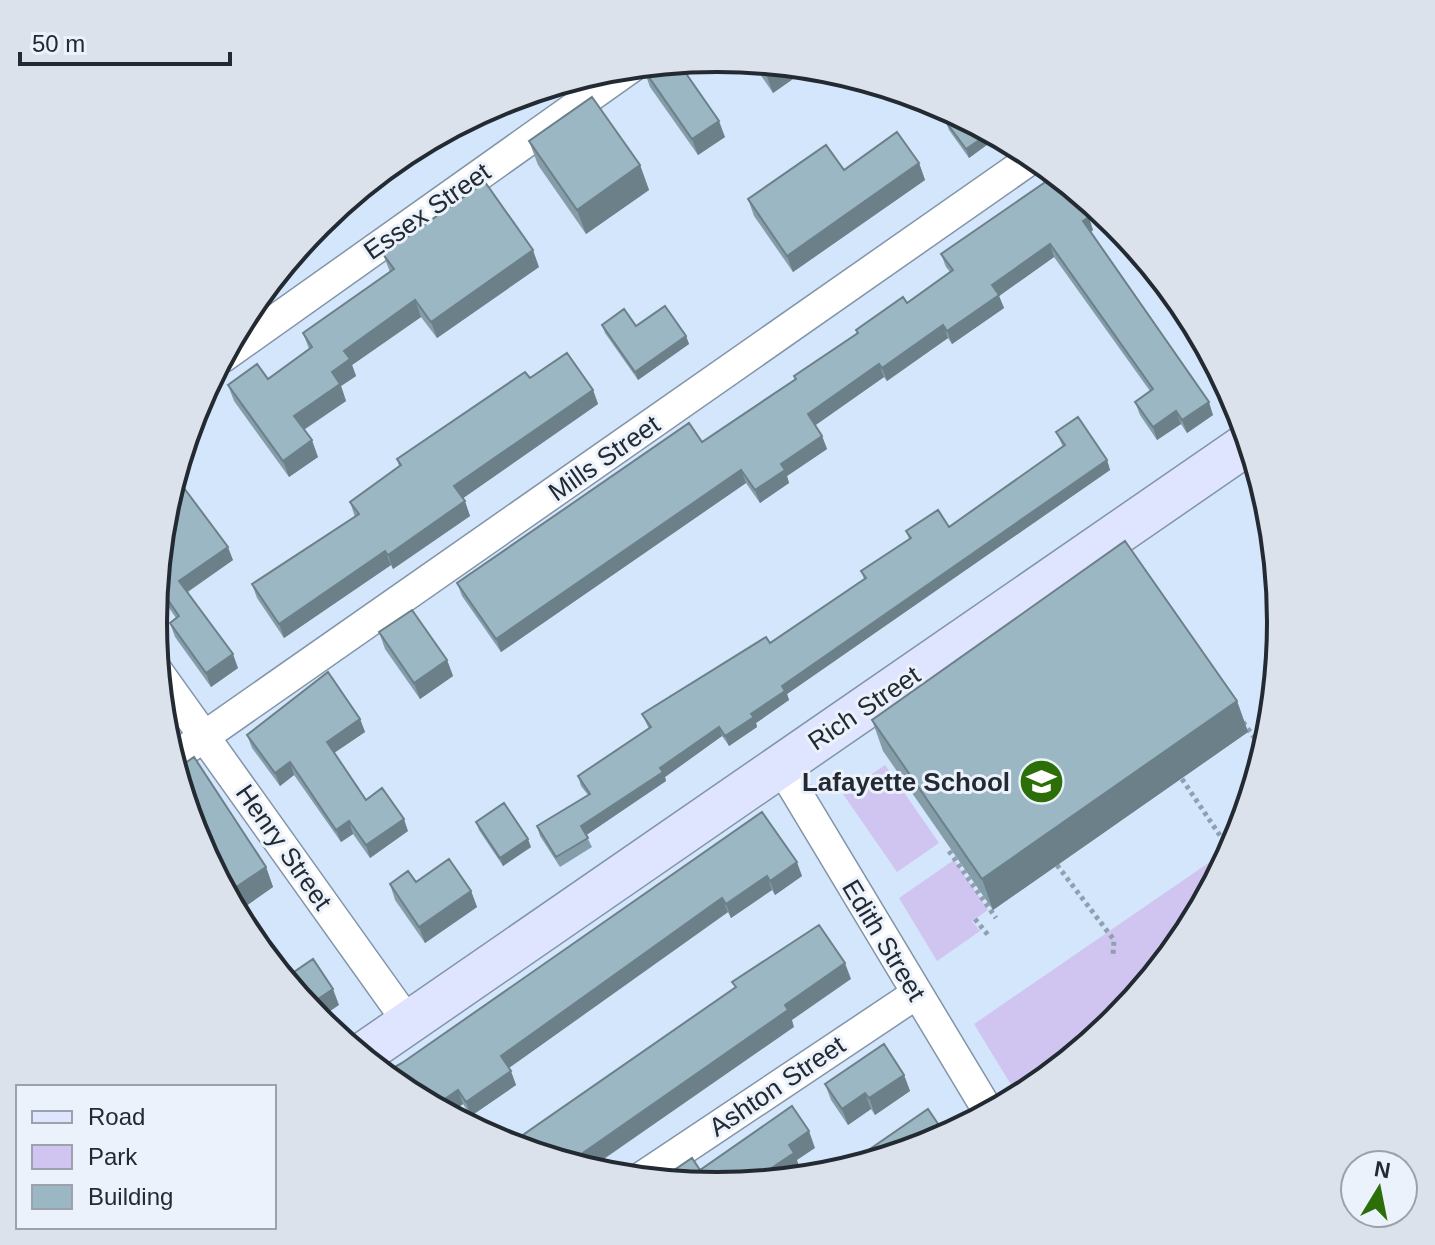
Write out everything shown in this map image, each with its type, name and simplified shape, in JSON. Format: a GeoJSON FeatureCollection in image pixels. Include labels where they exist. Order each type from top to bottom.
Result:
{"type":"FeatureCollection","features":[{"type":"Feature","properties":{"kind":"street","name":"Essex Street"},"geometry":{"type":"LineString","coordinates":[[244,342],[609,83]]}},
{"type":"Feature","properties":{"kind":"street","name":"Mills Street"},"geometry":{"type":"LineString","coordinates":[[183,751],[1023,165]]}},
{"type":"Feature","properties":{"kind":"street","name":"Rich Street"},"geometry":{"type":"LineString","coordinates":[[370,1049],[1240,449]]}},
{"type":"Feature","properties":{"kind":"street","name":"Henry Street"},"geometry":{"type":"LineString","coordinates":[[172,691],[408,1022]]}},
{"type":"Feature","properties":{"kind":"street","name":"Edith Street"},"geometry":{"type":"LineString","coordinates":[[780,765],[984,1104]]}},
{"type":"Feature","properties":{"kind":"street","name":"Ashton Street"},"geometry":{"type":"LineString","coordinates":[[654,1169],[916,994]]}},
{"type":"Feature","properties":{"kind":"path"},"geometry":{"type":"LineString","coordinates":[[1241,719],[1255,739]]}},
{"type":"Feature","properties":{"kind":"path"},"geometry":{"type":"LineString","coordinates":[[1182,779],[1223,840]]}},
{"type":"Feature","properties":{"kind":"path"},"geometry":{"type":"LineString","coordinates":[[949,851],[996,918]]}},
{"type":"Feature","properties":{"kind":"path"},"geometry":{"type":"LineString","coordinates":[[1057,865],[1114,940],[1113,955]]}},
{"type":"Feature","properties":{"kind":"path"},"geometry":{"type":"LineString","coordinates":[[975,919],[988,935]]}},
{"type":"Feature","properties":{"kind":"green space"},"geometry":{"type":"Polygon","coordinates":[[[885,765],[939,843],[897,872],[843,794],[885,765]]]}},
{"type":"Feature","properties":{"kind":"green space"},"geometry":{"type":"Polygon","coordinates":[[[1214,859],[1175,928],[1131,985],[1080,1036],[1023,1080],[1012,1087],[974,1024],[1214,859]]]}},
{"type":"Feature","properties":{"kind":"green space"},"geometry":{"type":"Polygon","coordinates":[[[954,860],[988,910],[972,921],[980,931],[937,961],[899,898],[954,860]]]}},
{"type":"Feature","properties":{"kind":"building"},"geometry":{"type":"Polygon","coordinates":[[[686,73],[719,121],[692,139],[649,77],[686,73]]]}},
{"type":"Feature","properties":{"kind":"building"},"geometry":{"type":"Polygon","coordinates":[[[592,97],[640,165],[577,210],[529,141],[592,97]]]}},
{"type":"Feature","properties":{"kind":"building"},"geometry":{"type":"Polygon","coordinates":[[[946,122],[980,139],[966,149],[946,122]]]}},
{"type":"Feature","properties":{"kind":"building"},"geometry":{"type":"Polygon","coordinates":[[[897,132],[919,163],[787,256],[748,199],[826,145],[844,170],[897,132]]]}},
{"type":"Feature","properties":{"kind":"building"},"geometry":{"type":"Polygon","coordinates":[[[1046,181],[1089,217],[1083,221],[1209,402],[1182,420],[1176,411],[1153,427],[1135,402],[1153,389],[1050,244],[992,285],[999,295],[947,331],[943,325],[882,368],[879,364],[808,414],[822,436],[781,464],[785,470],[755,490],[741,470],[496,639],[457,583],[689,423],[702,442],[796,379],[794,376],[858,333],[856,330],[903,297],[907,303],[953,270],[941,254],[1046,181]]]}},
{"type":"Feature","properties":{"kind":"building"},"geometry":{"type":"Polygon","coordinates":[[[485,182],[533,250],[431,322],[415,300],[344,351],[350,359],[332,372],[340,384],[294,416],[312,440],[283,461],[228,385],[257,364],[268,379],[312,347],[303,333],[394,269],[383,254],[485,182]]]}},
{"type":"Feature","properties":{"kind":"building"},"geometry":{"type":"Polygon","coordinates":[[[665,306],[686,336],[635,372],[602,325],[624,309],[636,326],[665,306]]]}},
{"type":"Feature","properties":{"kind":"building"},"geometry":{"type":"Polygon","coordinates":[[[567,353],[593,390],[454,486],[465,501],[388,555],[385,551],[279,624],[252,584],[359,514],[350,502],[401,465],[397,459],[525,372],[530,378],[567,353]]]}},
{"type":"Feature","properties":{"kind":"building"},"geometry":{"type":"Polygon","coordinates":[[[1078,417],[1107,460],[782,686],[785,691],[751,714],[754,717],[725,736],[719,727],[660,768],[663,772],[581,826],[588,838],[556,857],[537,826],[590,794],[578,776],[651,727],[642,714],[766,637],[770,643],[866,578],[861,571],[911,538],[906,531],[938,510],[949,527],[1065,445],[1056,432],[1078,417]]]}},
{"type":"Feature","properties":{"kind":"building"},"geometry":{"type":"Polygon","coordinates":[[[184,488],[228,547],[179,581],[233,654],[206,673],[170,623],[179,616],[168,599],[168,586],[184,488]]]}},
{"type":"Feature","properties":{"kind":"building"},"geometry":{"type":"Polygon","coordinates":[[[1125,541],[1237,701],[982,879],[872,720],[1125,541]]]}},
{"type":"Feature","properties":{"kind":"building"},"geometry":{"type":"Polygon","coordinates":[[[412,610],[447,660],[414,683],[379,632],[412,610]]]}},
{"type":"Feature","properties":{"kind":"building"},"geometry":{"type":"Polygon","coordinates":[[[328,672],[360,719],[327,742],[366,800],[382,788],[404,819],[366,845],[349,821],[336,830],[290,762],[275,773],[247,735],[328,672]]]}},
{"type":"Feature","properties":{"kind":"building"},"geometry":{"type":"Polygon","coordinates":[[[194,757],[266,867],[235,888],[209,833],[186,763],[194,757]]]}},
{"type":"Feature","properties":{"kind":"building"},"geometry":{"type":"Polygon","coordinates":[[[504,803],[528,839],[500,858],[476,822],[504,803]]]}},
{"type":"Feature","properties":{"kind":"building"},"geometry":{"type":"Polygon","coordinates":[[[762,812],[797,862],[770,881],[767,876],[726,904],[722,898],[501,1056],[511,1071],[466,1102],[458,1090],[442,1099],[394,1067],[762,812]]]}},
{"type":"Feature","properties":{"kind":"building"},"geometry":{"type":"Polygon","coordinates":[[[449,859],[471,891],[419,927],[390,884],[408,871],[416,882],[449,859]]]}},
{"type":"Feature","properties":{"kind":"building"},"geometry":{"type":"Polygon","coordinates":[[[819,925],[845,963],[785,1005],[788,1010],[580,1155],[521,1136],[736,987],[732,982],[819,925]]]}},
{"type":"Feature","properties":{"kind":"building"},"geometry":{"type":"Polygon","coordinates":[[[313,959],[333,989],[317,1000],[293,972],[313,959]]]}},
{"type":"Feature","properties":{"kind":"building"},"geometry":{"type":"Polygon","coordinates":[[[884,1044],[904,1075],[869,1098],[865,1093],[842,1109],[825,1084],[884,1044]]]}},
{"type":"Feature","properties":{"kind":"building"},"geometry":{"type":"Polygon","coordinates":[[[792,1106],[809,1131],[789,1145],[794,1153],[768,1170],[673,1171],[692,1158],[700,1170],[792,1106]]]}},
{"type":"Feature","properties":{"kind":"building"},"geometry":{"type":"Polygon","coordinates":[[[928,1109],[939,1126],[894,1144],[870,1149],[928,1109]]]}},
{"type":"Feature","properties":{"kind":"place","name":"Lafayette School"},"geometry":{"type":"Point","coordinates":[1041,782]}}]}
